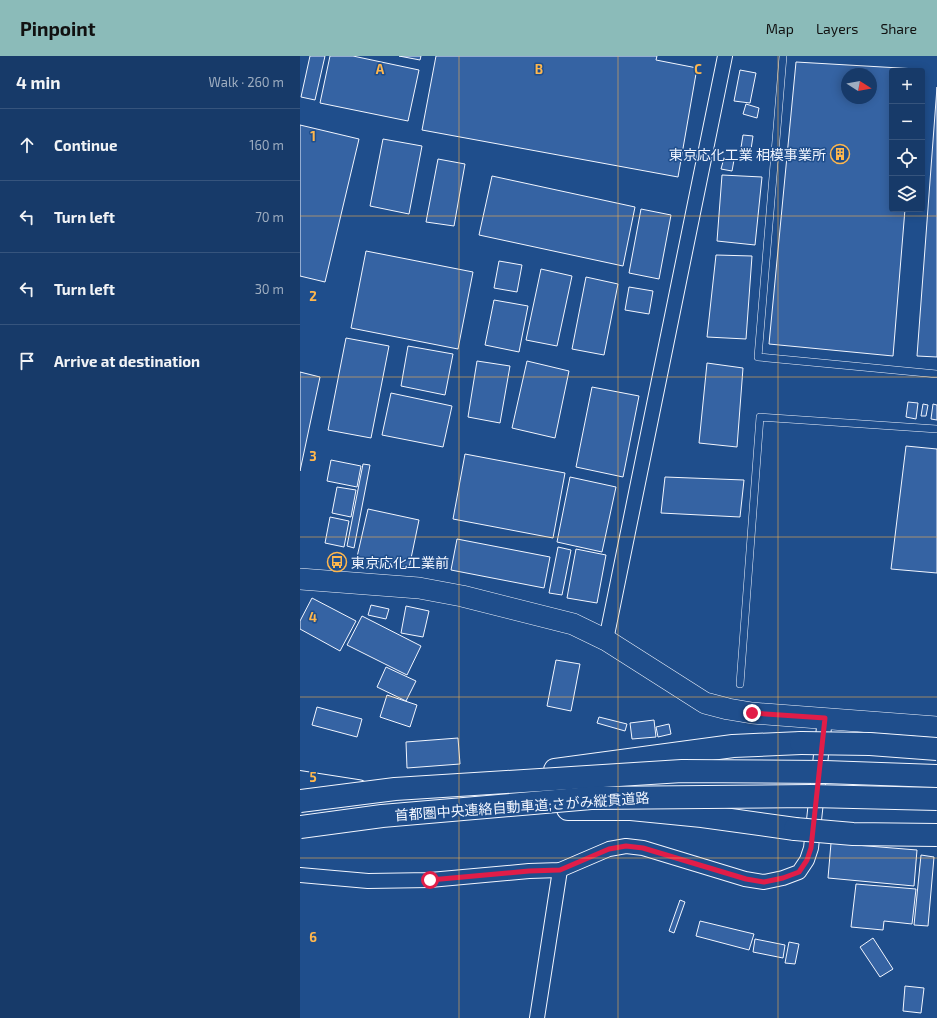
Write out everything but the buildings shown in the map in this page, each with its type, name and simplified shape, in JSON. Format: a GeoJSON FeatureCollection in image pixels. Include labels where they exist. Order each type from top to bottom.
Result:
{"type":"FeatureCollection","features":[{"type":"Feature","properties":{"kind":"highway"},"geometry":{"type":"LineString","coordinates":[[300,800],[311,800],[364,792],[471,782],[733,746],[801,743],[870,744],[937,749]]}},
{"type":"Feature","properties":{"kind":"highway","name":"首都圏中央連絡自動車道;さがみ縦貫道路"},"geometry":{"type":"LineString","coordinates":[[300,800],[395,789],[682,771],[825,772],[937,776]]}},
{"type":"Feature","properties":{"kind":"highway"},"geometry":{"type":"LineString","coordinates":[[300,782],[364,792]]}},
{"type":"Feature","properties":{"kind":"highway","name":"首都圏中央連絡自動車道;さがみ縦貫道路"},"geometry":{"type":"LineString","coordinates":[[300,827],[382,816],[614,797],[812,796],[937,800]]}},
{"type":"Feature","properties":{"kind":"highway"},"geometry":{"type":"LineString","coordinates":[[300,818],[468,807],[631,809],[702,816],[796,829],[853,834],[937,835]]}},
{"type":"Feature","properties":{"kind":"street"},"geometry":{"type":"LineString","coordinates":[[606,640],[725,56]]}},
{"type":"Feature","properties":{"kind":"street"},"geometry":{"type":"LineString","coordinates":[[300,579],[419,588],[462,596],[573,624],[606,640],[705,703],[728,709],[752,713],[937,727]]}},
{"type":"Feature","properties":{"kind":"street"},"geometry":{"type":"LineString","coordinates":[[300,875],[368,881],[430,880],[529,871],[560,870],[609,849],[626,846],[643,848],[746,879],[764,882],[783,878],[799,872],[807,860],[811,848],[825,718]]}},
{"type":"Feature","properties":{"kind":"street"},"geometry":{"type":"LineString","coordinates":[[537,1018],[560,870]]}},
{"type":"Feature","properties":{"kind":"lane"},"geometry":{"type":"LineString","coordinates":[[783,56],[758,357],[937,374]]}},
{"type":"Feature","properties":{"kind":"lane"},"geometry":{"type":"LineString","coordinates":[[740,684],[760,417],[937,429]]}},
{"type":"Feature","properties":{"kind":"place","name":"東京応化工業 相模事業所"},"geometry":{"type":"Point","coordinates":[840,154]}},
{"type":"Feature","properties":{"kind":"place","name":"東京応化工業前"},"geometry":{"type":"Point","coordinates":[337,562]}},
{"type":"Feature","properties":{"kind":"route"},"geometry":{"type":"LineString","coordinates":[[430,880],[529,871],[560,870],[609,849],[626,846],[643,848],[746,879],[764,882],[783,878],[799,872],[807,860],[811,848],[825,718],[752,713]]}}]}
